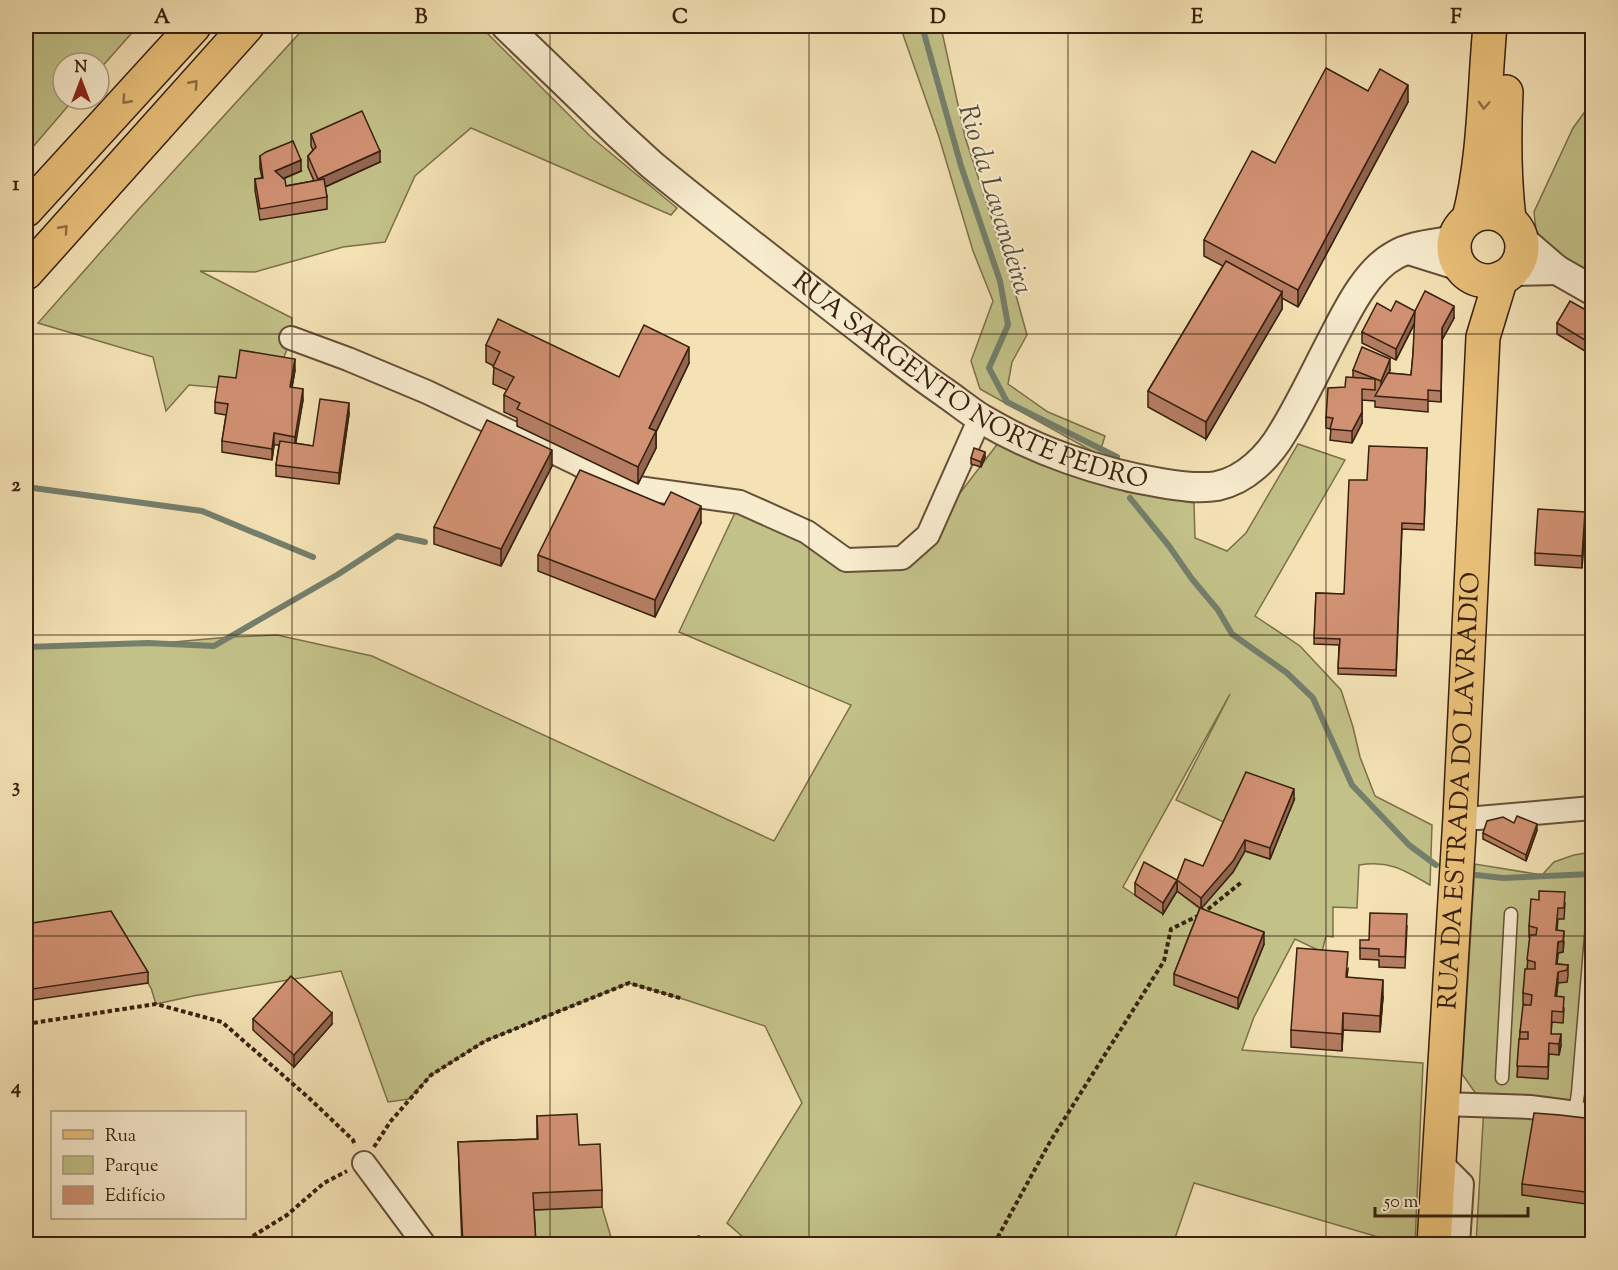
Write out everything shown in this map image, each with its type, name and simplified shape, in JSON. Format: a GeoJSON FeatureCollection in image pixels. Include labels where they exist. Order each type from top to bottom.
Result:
{"type":"FeatureCollection","features":[{"type":"Feature","properties":{"kind":"main road"},"geometry":{"type":"LineString","coordinates":[[26,210],[194,26]]}},
{"type":"Feature","properties":{"kind":"main road"},"geometry":{"type":"LineString","coordinates":[[26,273],[247,26]]}},
{"type":"Feature","properties":{"kind":"main road","name":"RUA DA ESTRADA DO LAVRADIO"},"geometry":{"type":"LineString","coordinates":[[1434,1245],[1460,816],[1483,337],[1511,252],[1504,129],[1497,61],[1490,26]]}},
{"type":"Feature","properties":{"kind":"main road","name":"RUA DA ESTRADA DO LAVRADIO"},"geometry":{"type":"LineString","coordinates":[[1483,337],[1463,249],[1475,196],[1481,138],[1497,61],[1511,26]]}},
{"type":"Feature","properties":{"kind":"main road"},"geometry":{"type":"LineString","coordinates":[[1479,214],[1499,214],[1511,252],[1489,281],[1478,279],[1463,249],[1479,214]]}},
{"type":"Feature","properties":{"kind":"street","name":"RUA SARGENTO NORTE PEDRO"},"geometry":{"type":"LineString","coordinates":[[506,26],[652,165],[909,368],[980,418],[1008,433],[1079,462],[1116,473],[1174,485],[1200,487],[1218,486],[1247,473],[1272,449],[1284,431],[1341,322],[1370,276],[1382,264],[1407,250],[1463,249]]}},
{"type":"Feature","properties":{"kind":"street"},"geometry":{"type":"LineString","coordinates":[[1511,252],[1557,270],[1593,290]]}},
{"type":"Feature","properties":{"kind":"street"},"geometry":{"type":"LineString","coordinates":[[291,338],[427,392],[578,464],[616,485],[740,502],[807,531],[846,560],[902,558],[928,535],[980,418]]}},
{"type":"Feature","properties":{"kind":"street"},"geometry":{"type":"LineString","coordinates":[[1460,816],[1478,818],[1593,808]]}},
{"type":"Feature","properties":{"kind":"street"},"geometry":{"type":"LineString","coordinates":[[1442,1104],[1530,1107],[1584,1114]]}},
{"type":"Feature","properties":{"kind":"street"},"geometry":{"type":"LineString","coordinates":[[1439,1161],[1462,1184],[1458,1245]]}},
{"type":"Feature","properties":{"kind":"street"},"geometry":{"type":"LineString","coordinates":[[364,1163],[424,1245]]}},
{"type":"Feature","properties":{"kind":"lane"},"geometry":{"type":"LineString","coordinates":[[1502,1078],[1511,914]]}},
{"type":"Feature","properties":{"kind":"lane"},"geometry":{"type":"LineString","coordinates":[[1584,1114],[1578,1093],[1593,925]]}},
{"type":"Feature","properties":{"kind":"path"},"geometry":{"type":"LineString","coordinates":[[994,1245],[1051,1140],[1164,961],[1171,929],[1202,914],[1243,881]]}},
{"type":"Feature","properties":{"kind":"path"},"geometry":{"type":"LineString","coordinates":[[240,1245],[287,1215],[324,1183],[364,1163],[390,1122],[431,1075],[485,1041],[629,982],[683,999]]}},
{"type":"Feature","properties":{"kind":"path"},"geometry":{"type":"LineString","coordinates":[[26,1024],[156,1004],[222,1022],[309,1098],[352,1140],[364,1163]]}},
{"type":"Feature","properties":{"kind":"green space"},"geometry":{"type":"Polygon","coordinates":[[[26,26],[138,26],[111,56],[111,51],[51,51],[51,111],[64,111],[26,155],[26,26]]]}},
{"type":"Feature","properties":{"kind":"green space"},"geometry":{"type":"Polygon","coordinates":[[[306,26],[480,26],[590,136],[677,208],[671,215],[471,128],[415,176],[385,242],[343,247],[255,272],[200,271],[292,318],[291,338],[280,368],[236,389],[189,385],[166,411],[153,357],[38,323],[306,26]]]}},
{"type":"Feature","properties":{"kind":"green space"},"geometry":{"type":"Polygon","coordinates":[[[900,26],[940,26],[965,137],[1012,281],[1027,335],[1012,362],[1008,384],[1048,412],[1105,436],[1099,455],[980,389],[971,361],[993,301],[973,251],[939,137],[900,26]]]}},
{"type":"Feature","properties":{"kind":"green space"},"geometry":{"type":"Polygon","coordinates":[[[1592,102],[1592,279],[1583,275],[1541,239],[1536,230],[1534,212],[1573,128],[1592,102]]]}},
{"type":"Feature","properties":{"kind":"green space"},"geometry":{"type":"Polygon","coordinates":[[[999,442],[1126,492],[1194,503],[1195,538],[1227,551],[1246,533],[1298,444],[1345,460],[1255,616],[1300,646],[1341,690],[1360,757],[1375,796],[1432,825],[1430,885],[1388,865],[1359,865],[1357,908],[1333,907],[1333,937],[1326,936],[1322,952],[1295,939],[1254,1017],[1242,1050],[1423,1063],[1415,1244],[1402,1244],[1194,1183],[1173,1244],[886,1244],[875,1238],[870,1244],[751,1244],[727,1223],[802,1103],[765,1026],[629,983],[485,1041],[431,1075],[409,1099],[388,1102],[341,971],[156,1004],[151,988],[111,922],[26,935],[26,647],[162,643],[277,635],[372,656],[774,841],[851,705],[679,632],[740,502],[846,560],[902,558],[928,535],[999,442]],[[1230,694],[1123,887],[1163,914],[1177,891],[1200,909],[1245,851],[1270,859],[1228,824],[1176,800],[1230,694]]]}},
{"type":"Feature","properties":{"kind":"green space"},"geometry":{"type":"Polygon","coordinates":[[[1592,852],[1592,1244],[1476,1244],[1484,1105],[1462,1074],[1475,864],[1542,875],[1554,862],[1592,852]]]}},
{"type":"Feature","properties":{"kind":"green space"},"geometry":{"type":"Polygon","coordinates":[[[602,1207],[613,1244],[535,1244],[533,1210],[602,1207]]]}},
{"type":"Feature","properties":{"kind":"building"},"geometry":{"type":"Polygon","coordinates":[[[1326,68],[1368,91],[1380,69],[1408,85],[1298,290],[1204,240],[1252,151],[1275,163],[1326,68]]]}},
{"type":"Feature","properties":{"kind":"building"},"geometry":{"type":"Polygon","coordinates":[[[362,111],[380,151],[318,179],[308,156],[316,147],[311,134],[362,111]]]}},
{"type":"Feature","properties":{"kind":"building"},"geometry":{"type":"Polygon","coordinates":[[[293,141],[301,160],[275,171],[285,180],[286,186],[324,179],[327,197],[260,209],[255,179],[263,178],[260,156],[293,141]]]}},
{"type":"Feature","properties":{"kind":"building"},"geometry":{"type":"Polygon","coordinates":[[[1226,261],[1282,292],[1206,422],[1148,391],[1226,261]]]}},
{"type":"Feature","properties":{"kind":"building"},"geometry":{"type":"Polygon","coordinates":[[[1425,291],[1454,306],[1442,328],[1441,391],[1428,390],[1428,400],[1375,396],[1388,373],[1411,375],[1415,311],[1425,291]]]}},
{"type":"Feature","properties":{"kind":"building"},"geometry":{"type":"Polygon","coordinates":[[[1396,301],[1415,311],[1396,349],[1362,332],[1377,303],[1391,311],[1396,301]]]}},
{"type":"Feature","properties":{"kind":"building"},"geometry":{"type":"Polygon","coordinates":[[[1570,301],[1593,314],[1593,345],[1557,323],[1570,301]]]}},
{"type":"Feature","properties":{"kind":"building"},"geometry":{"type":"Polygon","coordinates":[[[498,319],[619,377],[644,325],[689,347],[649,428],[656,431],[638,467],[517,409],[520,403],[504,395],[514,377],[493,367],[500,352],[486,345],[498,319]]]}},
{"type":"Feature","properties":{"kind":"building"},"geometry":{"type":"Polygon","coordinates":[[[1362,347],[1390,359],[1381,381],[1353,370],[1362,347]]]}},
{"type":"Feature","properties":{"kind":"building"},"geometry":{"type":"Polygon","coordinates":[[[240,350],[295,359],[290,387],[303,389],[295,437],[274,433],[272,449],[222,441],[228,404],[215,402],[219,376],[236,378],[240,350]]]}},
{"type":"Feature","properties":{"kind":"building"},"geometry":{"type":"Polygon","coordinates":[[[1346,377],[1375,379],[1375,390],[1362,389],[1362,412],[1352,431],[1330,429],[1333,418],[1326,417],[1328,388],[1345,387],[1346,377]]]}},
{"type":"Feature","properties":{"kind":"building"},"geometry":{"type":"Polygon","coordinates":[[[320,399],[349,403],[339,473],[276,465],[280,441],[313,446],[320,399]]]}},
{"type":"Feature","properties":{"kind":"building"},"geometry":{"type":"Polygon","coordinates":[[[487,420],[552,450],[501,549],[434,527],[487,420]]]}},
{"type":"Feature","properties":{"kind":"building"},"geometry":{"type":"Polygon","coordinates":[[[1369,446],[1427,448],[1424,524],[1402,523],[1396,670],[1338,668],[1340,639],[1314,638],[1316,593],[1344,594],[1349,480],[1367,480],[1369,446]]]}},
{"type":"Feature","properties":{"kind":"building"},"geometry":{"type":"Polygon","coordinates":[[[974,448],[985,452],[981,462],[971,458],[974,448]]]}},
{"type":"Feature","properties":{"kind":"building"},"geometry":{"type":"Polygon","coordinates":[[[580,470],[664,505],[671,492],[701,506],[655,600],[538,555],[580,470]]]}},
{"type":"Feature","properties":{"kind":"building"},"geometry":{"type":"Polygon","coordinates":[[[1538,509],[1585,512],[1582,556],[1535,553],[1538,509]]]}},
{"type":"Feature","properties":{"kind":"building"},"geometry":{"type":"Polygon","coordinates":[[[1246,772],[1294,789],[1270,848],[1245,840],[1233,861],[1201,898],[1177,880],[1185,859],[1203,866],[1246,772]]]}},
{"type":"Feature","properties":{"kind":"building"},"geometry":{"type":"Polygon","coordinates":[[[1517,816],[1537,824],[1526,855],[1483,833],[1487,821],[1503,817],[1514,823],[1517,816]]]}},
{"type":"Feature","properties":{"kind":"building"},"geometry":{"type":"Polygon","coordinates":[[[1144,862],[1177,880],[1163,903],[1135,883],[1144,862]]]}},
{"type":"Feature","properties":{"kind":"building"},"geometry":{"type":"Polygon","coordinates":[[[1539,891],[1565,892],[1564,908],[1558,908],[1556,930],[1564,931],[1563,941],[1558,942],[1556,964],[1568,965],[1567,970],[1558,972],[1555,996],[1564,997],[1563,1012],[1552,1011],[1551,1034],[1561,1034],[1559,1044],[1549,1043],[1548,1067],[1517,1066],[1519,1039],[1528,1039],[1528,1032],[1520,1032],[1523,1005],[1531,1005],[1532,995],[1523,993],[1525,969],[1535,969],[1535,962],[1527,960],[1530,935],[1536,935],[1537,928],[1529,926],[1531,899],[1539,900],[1539,891]]]}},
{"type":"Feature","properties":{"kind":"building"},"geometry":{"type":"Polygon","coordinates":[[[1200,908],[1264,932],[1238,998],[1174,974],[1200,908]]]}},
{"type":"Feature","properties":{"kind":"building"},"geometry":{"type":"Polygon","coordinates":[[[111,911],[148,972],[26,990],[26,924],[111,911]]]}},
{"type":"Feature","properties":{"kind":"building"},"geometry":{"type":"Polygon","coordinates":[[[1370,913],[1407,914],[1405,957],[1379,956],[1379,949],[1360,948],[1360,940],[1369,940],[1370,913]]]}},
{"type":"Feature","properties":{"kind":"building"},"geometry":{"type":"Polygon","coordinates":[[[1297,948],[1348,952],[1346,977],[1383,980],[1380,1016],[1343,1013],[1342,1034],[1291,1030],[1297,948]]]}},
{"type":"Feature","properties":{"kind":"building"},"geometry":{"type":"Polygon","coordinates":[[[291,976],[332,1013],[294,1055],[253,1019],[291,976]]]}},
{"type":"Feature","properties":{"kind":"building"},"geometry":{"type":"Polygon","coordinates":[[[1534,1113],[1593,1119],[1593,1193],[1522,1184],[1534,1113]]]}},
{"type":"Feature","properties":{"kind":"building"},"geometry":{"type":"Polygon","coordinates":[[[577,1114],[579,1145],[600,1144],[602,1190],[533,1193],[536,1245],[463,1245],[458,1142],[538,1139],[537,1116],[577,1114]]]}},
{"type":"Feature","properties":{"kind":"building"},"geometry":{"type":"Polygon","coordinates":[[[699,1236],[702,1245],[671,1245],[699,1236]]]}},
{"type":"Feature","properties":{"kind":"waterway","name":"Rio da Lavandeira"},"geometry":{"type":"LineString","coordinates":[[922,26],[961,166],[1000,281],[1008,325],[989,368],[1007,402],[1117,457]]}},
{"type":"Feature","properties":{"kind":"waterway"},"geometry":{"type":"LineString","coordinates":[[26,487],[202,511],[313,557]]}},
{"type":"Feature","properties":{"kind":"waterway","name":"Rio da Lavandeira"},"geometry":{"type":"LineString","coordinates":[[1130,498],[1218,610],[1232,634],[1287,673],[1313,698],[1352,785],[1409,845],[1436,865]]}},
{"type":"Feature","properties":{"kind":"waterway"},"geometry":{"type":"LineString","coordinates":[[26,647],[148,643],[214,646],[337,575],[397,536],[425,542]]}},
{"type":"Feature","properties":{"kind":"waterway","name":"Rio da Lavandeira"},"geometry":{"type":"LineString","coordinates":[[1476,875],[1503,878],[1592,874]]}}]}
